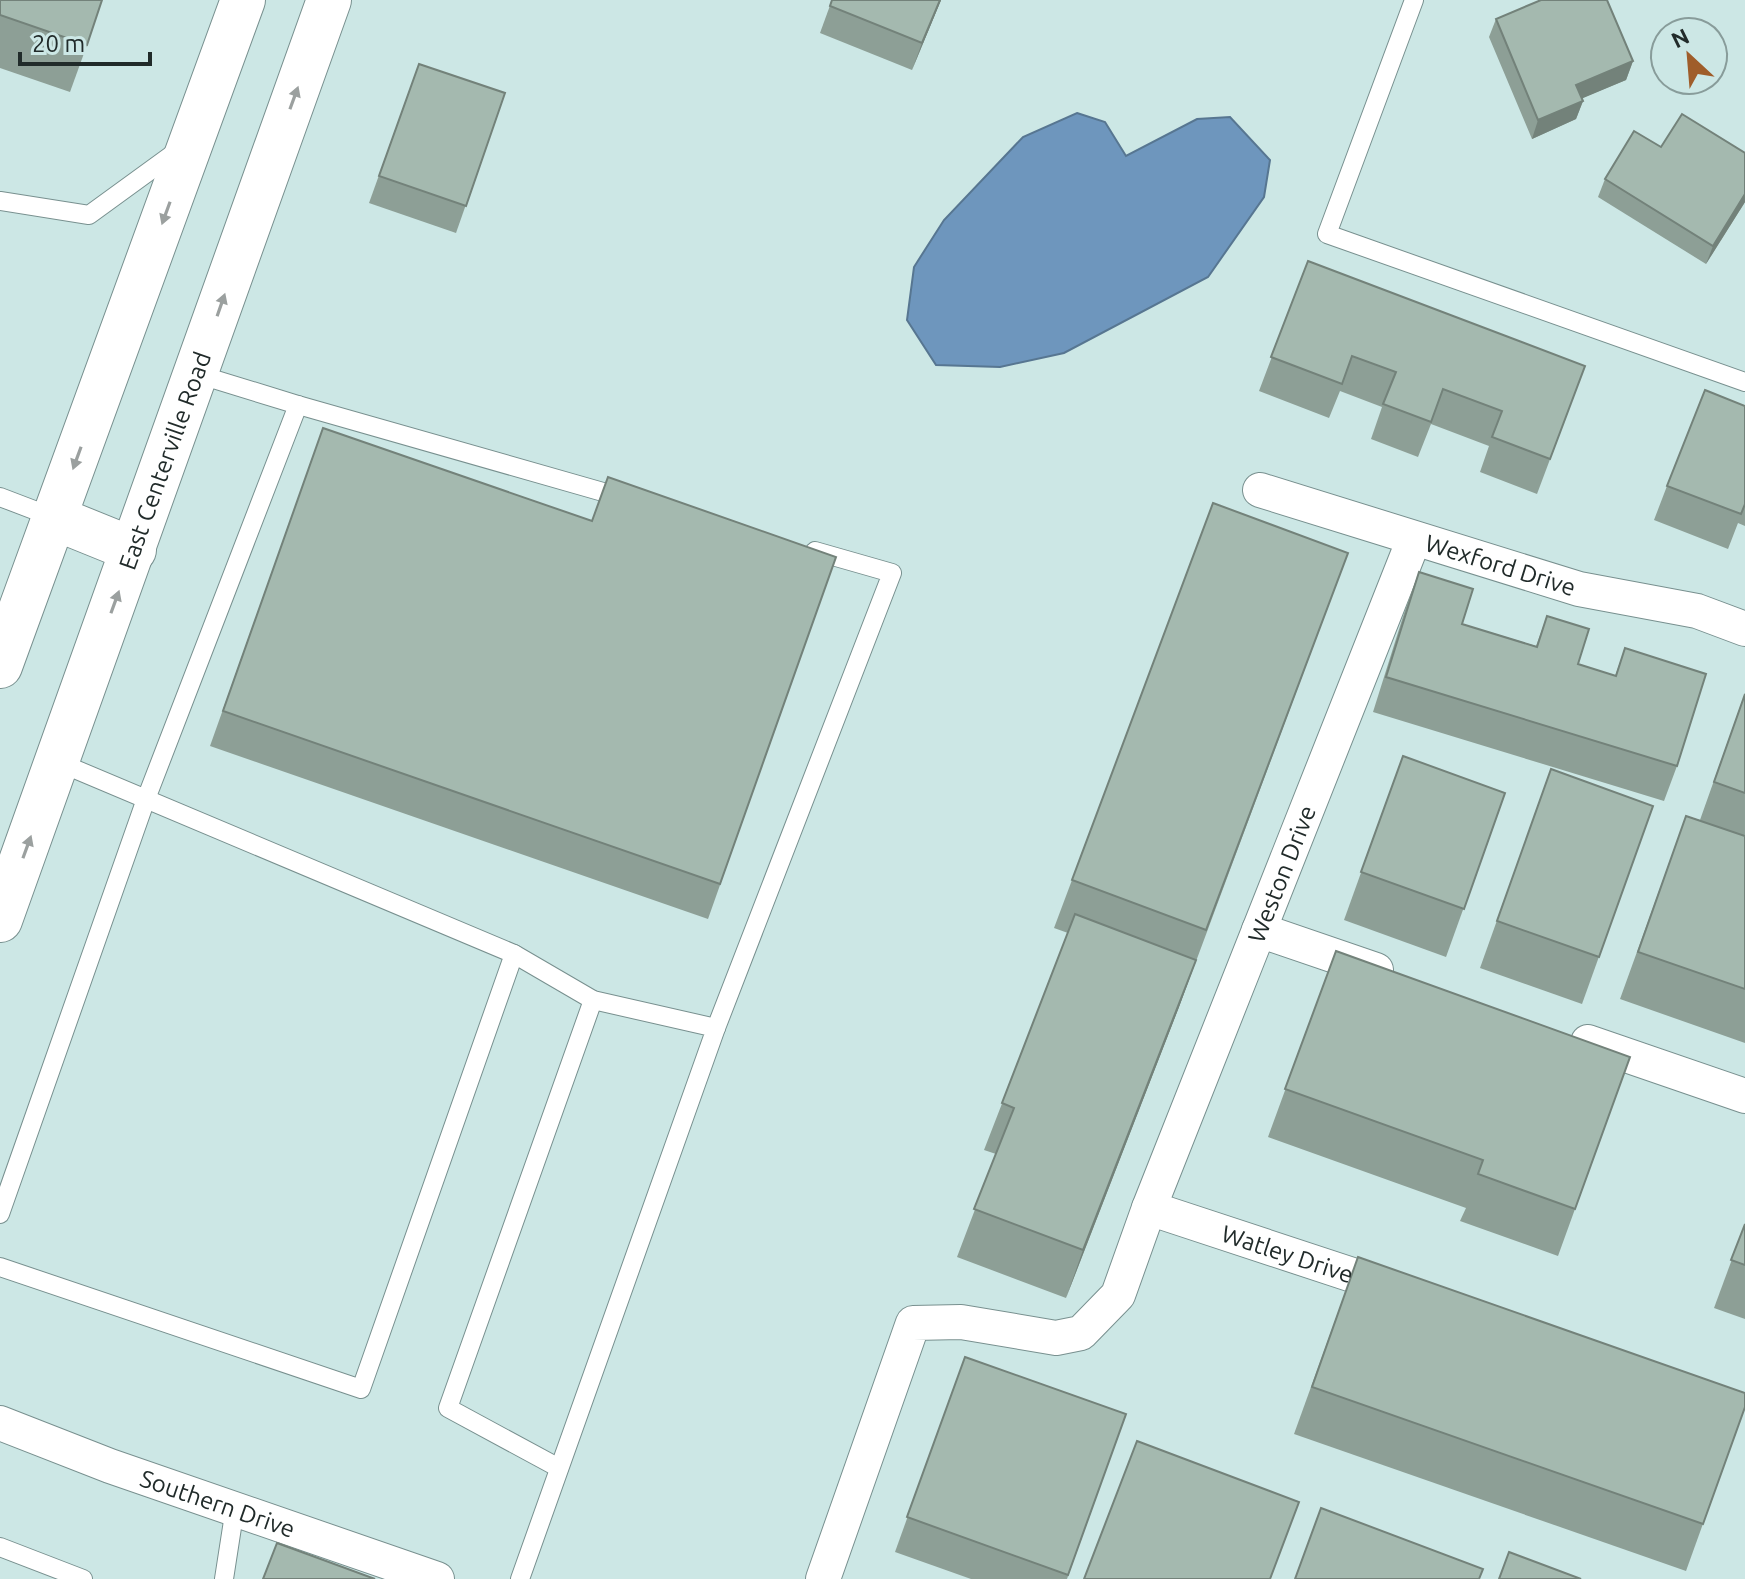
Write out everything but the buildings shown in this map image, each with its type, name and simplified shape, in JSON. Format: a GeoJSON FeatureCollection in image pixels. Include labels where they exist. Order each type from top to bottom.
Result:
{"type":"FeatureCollection","features":[{"type":"Feature","properties":{"kind":"main road"},"geometry":{"type":"LineString","coordinates":[[0,666],[243,0]]}},
{"type":"Feature","properties":{"kind":"main road","name":"East Centerville Road"},"geometry":{"type":"LineString","coordinates":[[0,920],[329,0]]}},
{"type":"Feature","properties":{"kind":"main road"},"geometry":{"type":"LineString","coordinates":[[55,518],[134,550]]}},
{"type":"Feature","properties":{"kind":"street","name":"Wexford Drive"},"geometry":{"type":"LineString","coordinates":[[1260,490],[1579,589],[1697,611],[1745,629]]}},
{"type":"Feature","properties":{"kind":"street","name":"Weston Drive"},"geometry":{"type":"LineString","coordinates":[[823,1579],[913,1323],[961,1322],[1056,1338],[1081,1333],[1118,1295],[1149,1208],[1414,539]]}},
{"type":"Feature","properties":{"kind":"street"},"geometry":{"type":"LineString","coordinates":[[1259,930],[1406,980]]}},
{"type":"Feature","properties":{"kind":"street"},"geometry":{"type":"LineString","coordinates":[[1553,1030],[1745,1096]]}},
{"type":"Feature","properties":{"kind":"street","name":"Watley Drive"},"geometry":{"type":"LineString","coordinates":[[1149,1208],[1432,1301]]}},
{"type":"Feature","properties":{"kind":"street","name":"Southern Drive"},"geometry":{"type":"LineString","coordinates":[[0,1423],[110,1466],[437,1579]]}},
{"type":"Feature","properties":{"kind":"lane"},"geometry":{"type":"LineString","coordinates":[[1414,0],[1327,234],[1745,382]]}},
{"type":"Feature","properties":{"kind":"lane"},"geometry":{"type":"LineString","coordinates":[[0,201],[89,215],[193,140]]}},
{"type":"Feature","properties":{"kind":"lane"},"geometry":{"type":"LineString","coordinates":[[197,374],[649,504]]}},
{"type":"Feature","properties":{"kind":"lane"},"geometry":{"type":"LineString","coordinates":[[0,1214],[146,799],[298,405]]}},
{"type":"Feature","properties":{"kind":"lane"},"geometry":{"type":"LineString","coordinates":[[0,497],[55,518]]}},
{"type":"Feature","properties":{"kind":"lane"},"geometry":{"type":"LineString","coordinates":[[520,1579],[716,1028],[892,573],[801,547]]}},
{"type":"Feature","properties":{"kind":"lane"},"geometry":{"type":"LineString","coordinates":[[58,762],[514,954],[593,1000],[716,1028]]}},
{"type":"Feature","properties":{"kind":"lane"},"geometry":{"type":"LineString","coordinates":[[0,1267],[361,1389],[514,954]]}},
{"type":"Feature","properties":{"kind":"lane"},"geometry":{"type":"LineString","coordinates":[[559,1468],[448,1408],[593,1000]]}},
{"type":"Feature","properties":{"kind":"lane"},"geometry":{"type":"LineString","coordinates":[[224,1579],[235,1508]]}},
{"type":"Feature","properties":{"kind":"lane"},"geometry":{"type":"LineString","coordinates":[[0,1547],[83,1579]]}},
{"type":"Feature","properties":{"kind":"water"},"geometry":{"type":"Polygon","coordinates":[[[1077,113],[1105,122],[1126,156],[1197,119],[1230,117],[1270,160],[1264,197],[1208,277],[1064,353],[1000,367],[936,365],[907,320],[914,267],[944,220],[1023,137],[1077,113]]]}}]}
